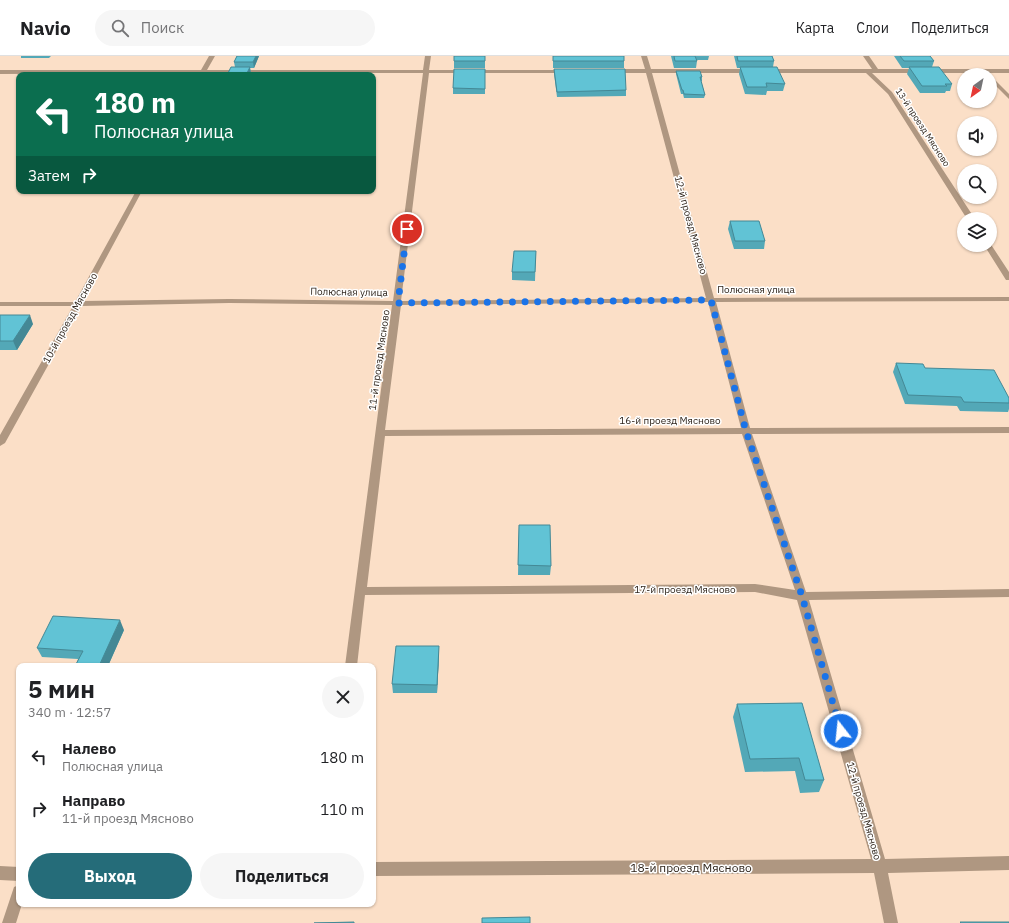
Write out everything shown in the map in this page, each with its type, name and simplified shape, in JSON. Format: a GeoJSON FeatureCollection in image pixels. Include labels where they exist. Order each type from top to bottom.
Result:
{"type":"FeatureCollection","features":[{"type":"Feature","properties":{"kind":"street"},"geometry":{"type":"LineString","coordinates":[[203,72],[212,56]]}},
{"type":"Feature","properties":{"kind":"street","name":"11-й проезд Мясново"},"geometry":{"type":"LineString","coordinates":[[351,663],[428,56]]}},
{"type":"Feature","properties":{"kind":"street","name":"12-й проезд Мясново"},"geometry":{"type":"LineString","coordinates":[[644,56],[658,102],[746,431],[802,596],[880,866],[891,923]]}},
{"type":"Feature","properties":{"kind":"street"},"geometry":{"type":"LineString","coordinates":[[866,56],[876,71]]}},
{"type":"Feature","properties":{"kind":"street"},"geometry":{"type":"LineString","coordinates":[[376,72],[576,71]]}},
{"type":"Feature","properties":{"kind":"street"},"geometry":{"type":"LineString","coordinates":[[608,71],[876,71],[957,73]]}},
{"type":"Feature","properties":{"kind":"street","name":"13-й проезд Мясново"},"geometry":{"type":"LineString","coordinates":[[867,71],[890,93],[966,212]]}},
{"type":"Feature","properties":{"kind":"street"},"geometry":{"type":"LineString","coordinates":[[0,72],[16,72]]}},
{"type":"Feature","properties":{"kind":"street"},"geometry":{"type":"LineString","coordinates":[[997,73],[1009,72]]}},
{"type":"Feature","properties":{"kind":"street"},"geometry":{"type":"LineString","coordinates":[[997,84],[1009,97]]}},
{"type":"Feature","properties":{"kind":"street","name":"10-й проезд Мясново"},"geometry":{"type":"LineString","coordinates":[[0,443],[137,194]]}},
{"type":"Feature","properties":{"kind":"street"},"geometry":{"type":"LineString","coordinates":[[992,252],[1009,278]]}},
{"type":"Feature","properties":{"kind":"street","name":"Полюсная улица"},"geometry":{"type":"LineString","coordinates":[[0,304],[229,301],[398,303],[1009,299]]}},
{"type":"Feature","properties":{"kind":"street","name":"16-й проезд Мясново"},"geometry":{"type":"LineString","coordinates":[[380,433],[1009,430]]}},
{"type":"Feature","properties":{"kind":"street","name":"17-й проезд Мясново"},"geometry":{"type":"LineString","coordinates":[[361,590],[756,588],[802,596],[1009,594]]}},
{"type":"Feature","properties":{"kind":"street","name":"18-й проезд Мясново"},"geometry":{"type":"LineString","coordinates":[[376,869],[880,866],[1009,863]]}},
{"type":"Feature","properties":{"kind":"street"},"geometry":{"type":"LineString","coordinates":[[0,873],[16,874]]}},
{"type":"Feature","properties":{"kind":"street"},"geometry":{"type":"LineString","coordinates":[[8,923],[16,900]]}},
{"type":"Feature","properties":{"kind":"building"},"geometry":{"type":"Polygon","coordinates":[[[237,56],[256,56],[253,62],[234,62],[237,56]]]}},
{"type":"Feature","properties":{"kind":"building"},"geometry":{"type":"Polygon","coordinates":[[[454,56],[485,56],[485,61],[454,61],[454,56]]]}},
{"type":"Feature","properties":{"kind":"building"},"geometry":{"type":"Polygon","coordinates":[[[553,56],[624,56],[624,61],[553,61],[553,56]]]}},
{"type":"Feature","properties":{"kind":"building"},"geometry":{"type":"Polygon","coordinates":[[[674,56],[695,56],[697,61],[675,61],[674,56]]]}},
{"type":"Feature","properties":{"kind":"building"},"geometry":{"type":"Polygon","coordinates":[[[737,56],[772,56],[774,61],[738,61],[737,56]]]}},
{"type":"Feature","properties":{"kind":"building"},"geometry":{"type":"Polygon","coordinates":[[[900,56],[930,56],[934,61],[904,61],[900,56]]]}},
{"type":"Feature","properties":{"kind":"building"},"geometry":{"type":"Polygon","coordinates":[[[231,67],[250,67],[248,72],[228,72],[231,67]]]}},
{"type":"Feature","properties":{"kind":"building"},"geometry":{"type":"Polygon","coordinates":[[[740,67],[777,67],[785,84],[766,83],[767,87],[747,87],[740,67]]]}},
{"type":"Feature","properties":{"kind":"building"},"geometry":{"type":"Polygon","coordinates":[[[909,67],[939,67],[952,84],[945,84],[947,86],[922,86],[909,67]]]}},
{"type":"Feature","properties":{"kind":"building"},"geometry":{"type":"Polygon","coordinates":[[[454,69],[485,69],[485,89],[453,88],[454,69]]]}},
{"type":"Feature","properties":{"kind":"building"},"geometry":{"type":"Polygon","coordinates":[[[554,69],[625,69],[626,90],[557,92],[554,69]]]}},
{"type":"Feature","properties":{"kind":"building"},"geometry":{"type":"Polygon","coordinates":[[[676,71],[700,71],[702,77],[700,77],[705,95],[684,94],[676,71]]]}},
{"type":"Feature","properties":{"kind":"building"},"geometry":{"type":"Polygon","coordinates":[[[730,221],[759,221],[765,241],[735,241],[730,221]]]}},
{"type":"Feature","properties":{"kind":"building"},"geometry":{"type":"Polygon","coordinates":[[[514,251],[536,251],[535,272],[512,272],[514,251]]]}},
{"type":"Feature","properties":{"kind":"building"},"geometry":{"type":"Polygon","coordinates":[[[0,315],[30,315],[13,341],[0,341],[0,315]]]}},
{"type":"Feature","properties":{"kind":"building"},"geometry":{"type":"Polygon","coordinates":[[[896,363],[923,364],[925,368],[994,370],[1009,398],[1009,403],[964,402],[961,397],[908,395],[896,363]]]}},
{"type":"Feature","properties":{"kind":"building"},"geometry":{"type":"Polygon","coordinates":[[[519,525],[550,525],[551,566],[518,565],[519,525]]]}},
{"type":"Feature","properties":{"kind":"building"},"geometry":{"type":"Polygon","coordinates":[[[53,616],[120,620],[100,663],[77,663],[83,651],[37,648],[53,616]]]}},
{"type":"Feature","properties":{"kind":"building"},"geometry":{"type":"Polygon","coordinates":[[[396,646],[439,646],[437,685],[392,684],[396,646]]]}},
{"type":"Feature","properties":{"kind":"building"},"geometry":{"type":"Polygon","coordinates":[[[802,703],[824,780],[805,780],[799,758],[750,759],[737,704],[802,703]]]}},
{"type":"Feature","properties":{"kind":"building"},"geometry":{"type":"Polygon","coordinates":[[[530,917],[530,923],[482,923],[482,918],[530,917]]]}},
{"type":"Feature","properties":{"kind":"building"},"geometry":{"type":"Polygon","coordinates":[[[354,922],[354,923],[314,923],[354,922]]]}},
{"type":"Feature","properties":{"kind":"building"},"geometry":{"type":"Polygon","coordinates":[[[960,922],[1009,922],[1009,923],[961,923],[960,922]]]}},
{"type":"Feature","properties":{"kind":"route"},"geometry":{"type":"LineString","coordinates":[[407,229],[398,303],[711,300],[746,431],[802,596],[841,731]]}}]}
